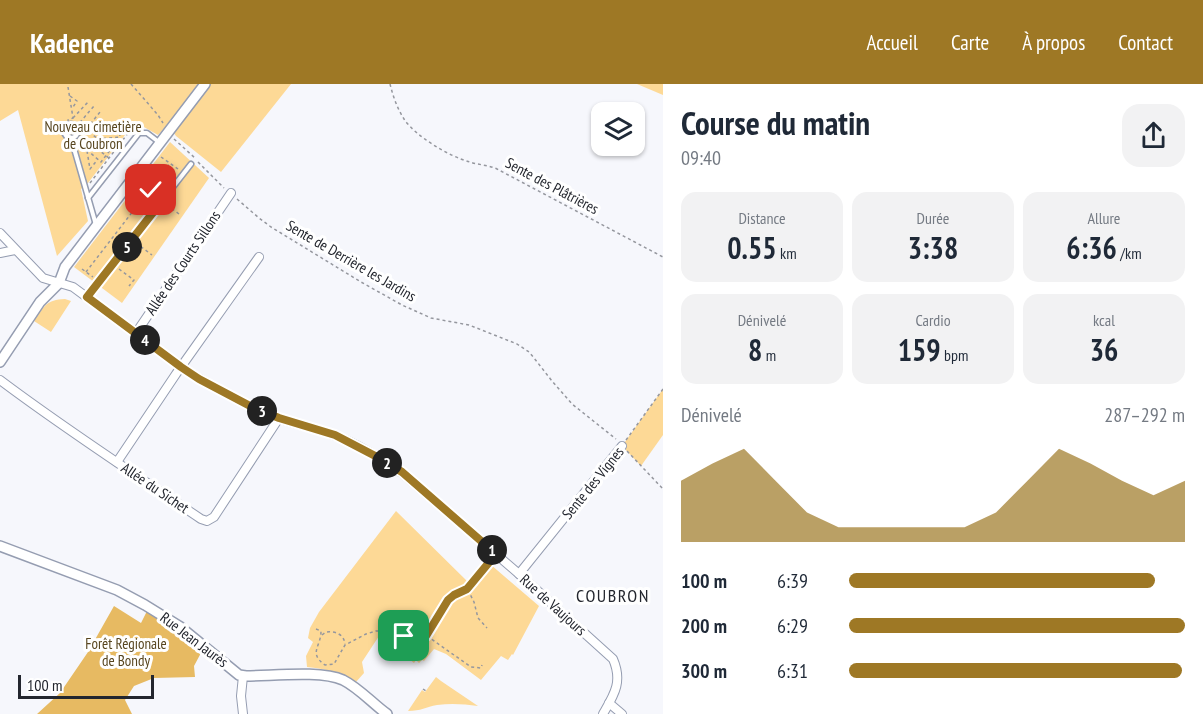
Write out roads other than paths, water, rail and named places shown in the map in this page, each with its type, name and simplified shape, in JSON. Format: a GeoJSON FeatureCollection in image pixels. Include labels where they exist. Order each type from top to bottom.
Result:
{"type":"FeatureCollection","features":[{"type":"Feature","properties":{"kind":"street"},"geometry":{"type":"LineString","coordinates":[[0,362],[40,302],[59,283],[65,267],[205,84]]}},
{"type":"Feature","properties":{"kind":"street","name":"Allée des Courts Sillons"},"geometry":{"type":"LineString","coordinates":[[136,333],[231,194]]}},
{"type":"Feature","properties":{"kind":"street","name":"Rue de Vaujours"},"geometry":{"type":"LineString","coordinates":[[0,233],[43,278],[73,287],[199,379],[252,407],[335,435],[402,472],[613,659],[618,670],[618,684],[603,714]]}},
{"type":"Feature","properties":{"kind":"street"},"geometry":{"type":"LineString","coordinates":[[0,253],[15,250]]}},
{"type":"Feature","properties":{"kind":"street"},"geometry":{"type":"LineString","coordinates":[[117,462],[259,257]]}},
{"type":"Feature","properties":{"kind":"street","name":"Allée du Sichet"},"geometry":{"type":"LineString","coordinates":[[0,380],[39,410],[207,521],[214,517],[279,418]]}},
{"type":"Feature","properties":{"kind":"street","name":"Sente des Vignes"},"geometry":{"type":"LineString","coordinates":[[519,574],[622,446]]}},
{"type":"Feature","properties":{"kind":"street","name":"Rue Jean Jaurès"},"geometry":{"type":"LineString","coordinates":[[0,546],[117,590],[179,626],[243,676],[315,674],[332,676],[348,683],[387,714]]}},
{"type":"Feature","properties":{"kind":"street"},"geometry":{"type":"LineString","coordinates":[[243,676],[241,696],[243,714]]}},
{"type":"Feature","properties":{"kind":"street"},"geometry":{"type":"LineString","coordinates":[[609,704],[622,714]]}},
{"type":"Feature","properties":{"kind":"lane"},"geometry":{"type":"LineString","coordinates":[[71,138],[77,134],[76,127],[73,125],[65,127],[64,131],[67,137],[71,138],[96,226]]}},
{"type":"Feature","properties":{"kind":"lane"},"geometry":{"type":"LineString","coordinates":[[88,198],[139,133],[147,133],[160,143]]}},
{"type":"Feature","properties":{"kind":"lane"},"geometry":{"type":"LineString","coordinates":[[87,297],[191,164]]}},
{"type":"Feature","properties":{"kind":"district","name":"COUBRON"},"geometry":{"type":"Point","coordinates":[613,596]}},
{"type":"Feature","properties":{"kind":"park label","name":"Nouveau cimetière de Coubron"},"geometry":{"type":"Point","coordinates":[93,136]}},
{"type":"Feature","properties":{"kind":"park label","name":"Forêt Régionale de Bondy"},"geometry":{"type":"Point","coordinates":[126,652]}}]}
